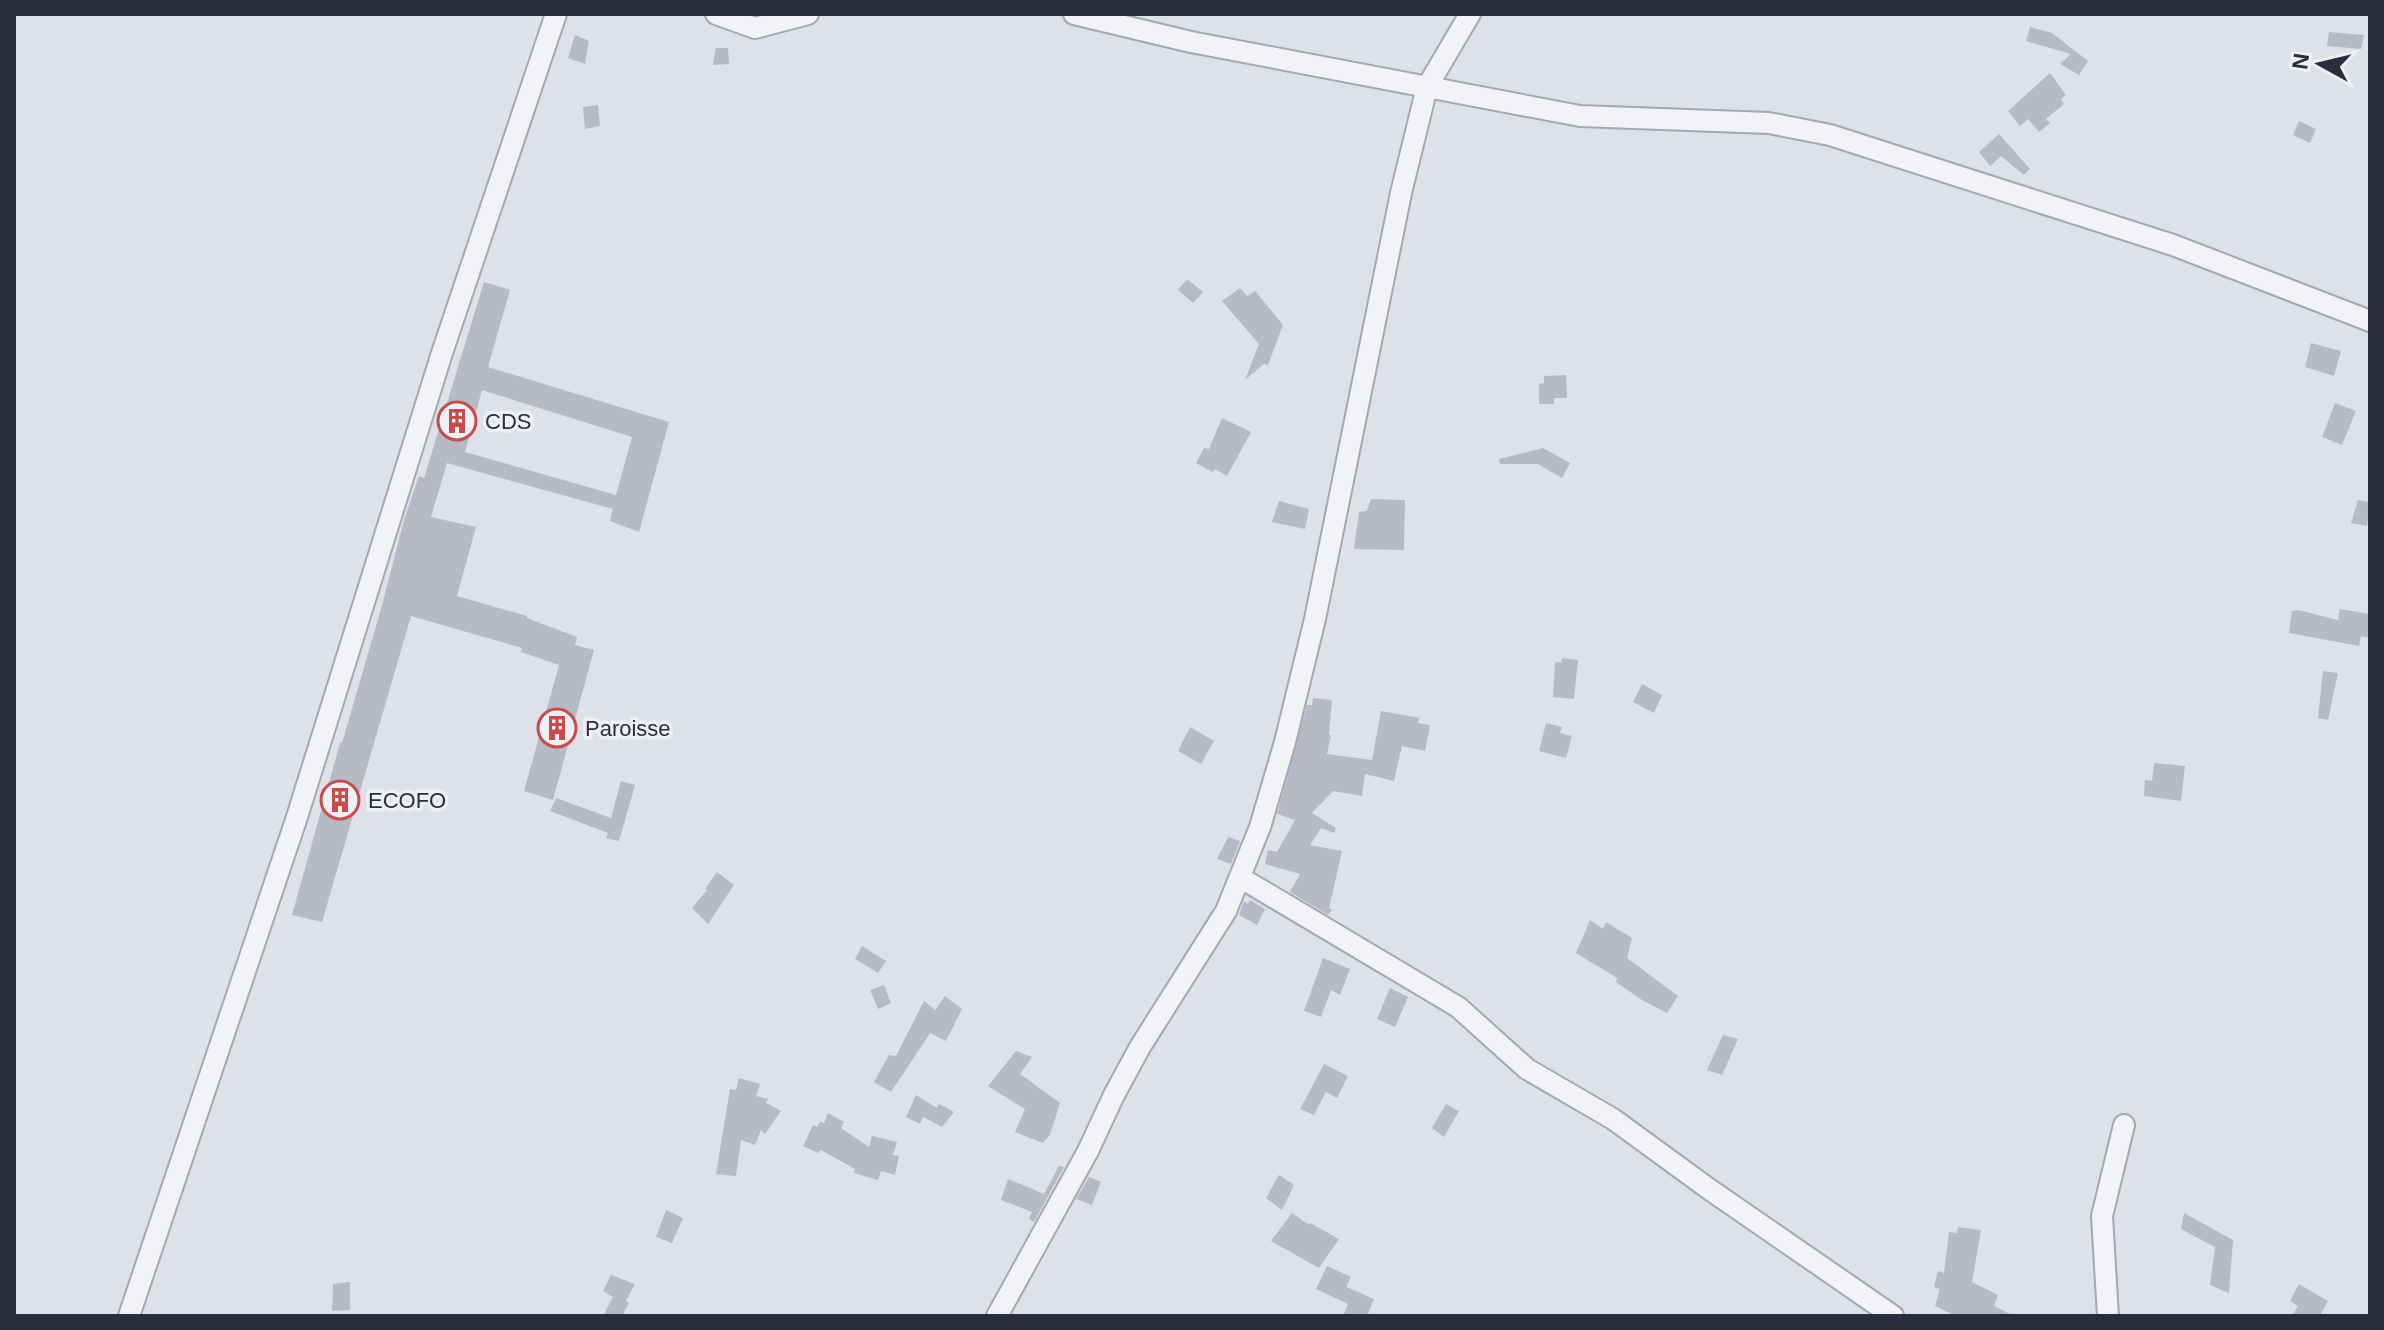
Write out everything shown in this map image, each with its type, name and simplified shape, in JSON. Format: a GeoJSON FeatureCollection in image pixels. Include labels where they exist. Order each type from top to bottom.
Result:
{"type":"FeatureCollection","features":[{"type":"Feature","properties":{"kind":"street"},"geometry":{"type":"LineString","coordinates":[[129,1316],[297,817],[442,353],[556,14]]}},
{"type":"Feature","properties":{"kind":"street"},"geometry":{"type":"LineString","coordinates":[[716,14],[755,28],[808,14]]}},
{"type":"Feature","properties":{"kind":"street"},"geometry":{"type":"LineString","coordinates":[[1074,14],[1191,42],[1580,116],[1769,123],[1830,135],[2173,245],[2370,321]]}},
{"type":"Feature","properties":{"kind":"street"},"geometry":{"type":"LineString","coordinates":[[997,1316],[1088,1151],[1140,1047],[1226,911],[1260,827],[1315,619],[1401,193],[1427,87],[1470,14]]}},
{"type":"Feature","properties":{"kind":"street"},"geometry":{"type":"LineString","coordinates":[[1241,878],[1458,1007],[1527,1069],[1613,1119],[1893,1316]]}},
{"type":"Feature","properties":{"kind":"street"},"geometry":{"type":"LineString","coordinates":[[2108,1316],[2102,1216],[2124,1125]]}},
{"type":"Feature","properties":{"kind":"building"},"geometry":{"type":"Polygon","coordinates":[[[2030,27],[2052,33],[2088,61],[2079,75],[2060,64],[2071,54],[2026,41],[2030,27]]]}},
{"type":"Feature","properties":{"kind":"building"},"geometry":{"type":"Polygon","coordinates":[[[2329,32],[2364,35],[2361,49],[2327,46],[2329,32]]]}},
{"type":"Feature","properties":{"kind":"building"},"geometry":{"type":"Polygon","coordinates":[[[575,35],[589,41],[585,64],[568,58],[575,35]]]}},
{"type":"Feature","properties":{"kind":"building"},"geometry":{"type":"Polygon","coordinates":[[[716,48],[728,48],[729,64],[713,65],[716,48]]]}},
{"type":"Feature","properties":{"kind":"building"},"geometry":{"type":"Polygon","coordinates":[[[2050,73],[2066,95],[2061,99],[2064,104],[2046,119],[2050,123],[2039,132],[2028,119],[2020,126],[2008,111],[2050,73]]]}},
{"type":"Feature","properties":{"kind":"building"},"geometry":{"type":"Polygon","coordinates":[[[598,105],[600,126],[585,129],[583,107],[598,105]]]}},
{"type":"Feature","properties":{"kind":"building"},"geometry":{"type":"Polygon","coordinates":[[[2299,121],[2316,129],[2310,143],[2293,135],[2299,121]]]}},
{"type":"Feature","properties":{"kind":"building"},"geometry":{"type":"Polygon","coordinates":[[[1999,134],[2030,169],[2024,175],[2001,156],[1990,166],[1979,152],[1999,134]]]}},
{"type":"Feature","properties":{"kind":"building"},"geometry":{"type":"Polygon","coordinates":[[[1187,279],[1203,292],[1193,303],[1178,290],[1187,279]]]}},
{"type":"Feature","properties":{"kind":"building"},"geometry":{"type":"Polygon","coordinates":[[[484,282],[510,290],[488,367],[669,422],[639,532],[610,521],[613,509],[447,463],[431,517],[476,527],[457,596],[527,616],[577,637],[575,645],[594,650],[553,800],[524,791],[559,665],[521,652],[522,648],[411,616],[322,922],[292,915],[404,520],[419,476],[424,478],[484,282]],[[482,390],[465,452],[616,495],[632,437],[482,390]]]}},
{"type":"Feature","properties":{"kind":"building"},"geometry":{"type":"Polygon","coordinates":[[[1240,288],[1247,296],[1255,291],[1283,325],[1268,365],[1264,364],[1245,380],[1259,344],[1222,301],[1240,288]]]}},
{"type":"Feature","properties":{"kind":"building"},"geometry":{"type":"Polygon","coordinates":[[[2311,343],[2341,351],[2334,376],[2305,367],[2311,343]]]}},
{"type":"Feature","properties":{"kind":"building"},"geometry":{"type":"Polygon","coordinates":[[[1566,375],[1567,398],[1554,398],[1554,404],[1539,404],[1539,384],[1544,383],[1544,376],[1566,375]]]}},
{"type":"Feature","properties":{"kind":"building"},"geometry":{"type":"Polygon","coordinates":[[[2335,403],[2356,411],[2342,445],[2322,437],[2335,403]]]}},
{"type":"Feature","properties":{"kind":"building"},"geometry":{"type":"Polygon","coordinates":[[[1222,418],[1251,432],[1227,476],[1196,463],[1204,448],[1209,449],[1222,418]]]}},
{"type":"Feature","properties":{"kind":"building"},"geometry":{"type":"Polygon","coordinates":[[[1543,448],[1570,463],[1562,478],[1538,464],[1500,464],[1499,459],[1543,448]]]}},
{"type":"Feature","properties":{"kind":"building"},"geometry":{"type":"Polygon","coordinates":[[[1371,499],[1405,500],[1404,550],[1354,549],[1359,512],[1367,511],[1371,499]]]}},
{"type":"Feature","properties":{"kind":"building"},"geometry":{"type":"Polygon","coordinates":[[[2358,500],[2370,502],[2367,526],[2351,523],[2358,500]]]}},
{"type":"Feature","properties":{"kind":"building"},"geometry":{"type":"Polygon","coordinates":[[[1279,501],[1309,509],[1305,529],[1272,522],[1279,501]]]}},
{"type":"Feature","properties":{"kind":"building"},"geometry":{"type":"Polygon","coordinates":[[[2340,609],[2370,614],[2370,638],[2361,636],[2359,646],[2289,633],[2292,611],[2338,620],[2340,609]]]}},
{"type":"Feature","properties":{"kind":"building"},"geometry":{"type":"Polygon","coordinates":[[[1562,658],[1578,660],[1574,699],[1553,697],[1555,662],[1561,663],[1562,658]]]}},
{"type":"Feature","properties":{"kind":"building"},"geometry":{"type":"Polygon","coordinates":[[[2323,671],[2338,673],[2328,720],[2318,718],[2323,671]]]}},
{"type":"Feature","properties":{"kind":"building"},"geometry":{"type":"Polygon","coordinates":[[[1642,684],[1662,695],[1654,713],[1633,702],[1642,684]]]}},
{"type":"Feature","properties":{"kind":"building"},"geometry":{"type":"Polygon","coordinates":[[[1313,698],[1332,700],[1327,754],[1372,760],[1381,711],[1419,718],[1418,723],[1430,725],[1425,751],[1402,746],[1394,781],[1365,774],[1362,796],[1333,791],[1312,813],[1336,828],[1334,833],[1321,828],[1310,845],[1342,851],[1329,908],[1332,910],[1328,915],[1290,892],[1300,874],[1265,864],[1268,850],[1277,852],[1295,820],[1277,814],[1307,705],[1312,705],[1313,698]]]}},
{"type":"Feature","properties":{"kind":"building"},"geometry":{"type":"Polygon","coordinates":[[[1546,723],[1562,727],[1560,733],[1572,736],[1566,758],[1539,751],[1546,723]]]}},
{"type":"Feature","properties":{"kind":"building"},"geometry":{"type":"Polygon","coordinates":[[[1190,727],[1214,741],[1201,764],[1178,751],[1190,727]]]}},
{"type":"Feature","properties":{"kind":"building"},"geometry":{"type":"Polygon","coordinates":[[[2154,763],[2185,766],[2181,801],[2144,796],[2145,780],[2152,781],[2154,763]]]}},
{"type":"Feature","properties":{"kind":"building"},"geometry":{"type":"Polygon","coordinates":[[[621,781],[635,785],[619,841],[606,838],[608,833],[550,811],[556,798],[611,818],[621,781]]]}},
{"type":"Feature","properties":{"kind":"building"},"geometry":{"type":"Polygon","coordinates":[[[1228,837],[1240,841],[1231,864],[1217,859],[1228,837]]]}},
{"type":"Feature","properties":{"kind":"building"},"geometry":{"type":"Polygon","coordinates":[[[717,872],[734,885],[708,924],[692,908],[717,872]]]}},
{"type":"Feature","properties":{"kind":"building"},"geometry":{"type":"Polygon","coordinates":[[[1250,900],[1265,909],[1257,925],[1239,915],[1244,901],[1248,904],[1250,900]]]}},
{"type":"Feature","properties":{"kind":"building"},"geometry":{"type":"Polygon","coordinates":[[[1590,920],[1603,929],[1606,922],[1632,938],[1627,958],[1678,996],[1667,1013],[1642,1000],[1616,982],[1617,978],[1576,953],[1590,920]]]}},
{"type":"Feature","properties":{"kind":"building"},"geometry":{"type":"Polygon","coordinates":[[[862,946],[886,961],[878,973],[855,959],[862,946]]]}},
{"type":"Feature","properties":{"kind":"building"},"geometry":{"type":"Polygon","coordinates":[[[1323,958],[1350,969],[1340,995],[1331,990],[1321,1017],[1304,1011],[1323,958]]]}},
{"type":"Feature","properties":{"kind":"building"},"geometry":{"type":"Polygon","coordinates":[[[884,985],[891,1003],[878,1009],[870,990],[884,985]]]}},
{"type":"Feature","properties":{"kind":"building"},"geometry":{"type":"Polygon","coordinates":[[[1390,988],[1408,997],[1395,1027],[1377,1019],[1390,988]]]}},
{"type":"Feature","properties":{"kind":"building"},"geometry":{"type":"Polygon","coordinates":[[[945,996],[962,1009],[946,1041],[930,1033],[891,1092],[874,1082],[889,1055],[896,1056],[924,1001],[935,1010],[945,996]]]}},
{"type":"Feature","properties":{"kind":"building"},"geometry":{"type":"Polygon","coordinates":[[[1723,1035],[1738,1039],[1722,1075],[1707,1070],[1723,1035]]]}},
{"type":"Feature","properties":{"kind":"building"},"geometry":{"type":"Polygon","coordinates":[[[1016,1051],[1032,1057],[1020,1074],[1060,1103],[1050,1135],[1043,1143],[1015,1132],[1025,1109],[988,1086],[1016,1051]]]}},
{"type":"Feature","properties":{"kind":"building"},"geometry":{"type":"Polygon","coordinates":[[[1324,1064],[1348,1076],[1337,1098],[1326,1092],[1314,1115],[1300,1109],[1324,1064]]]}},
{"type":"Feature","properties":{"kind":"building"},"geometry":{"type":"Polygon","coordinates":[[[739,1078],[760,1084],[756,1096],[768,1099],[766,1103],[781,1111],[765,1134],[761,1130],[755,1145],[741,1140],[736,1176],[716,1174],[730,1089],[736,1090],[739,1078]]]}},
{"type":"Feature","properties":{"kind":"building"},"geometry":{"type":"Polygon","coordinates":[[[916,1095],[937,1108],[939,1104],[954,1112],[942,1127],[923,1117],[920,1124],[906,1117],[916,1095]]]}},
{"type":"Feature","properties":{"kind":"building"},"geometry":{"type":"Polygon","coordinates":[[[1446,1104],[1459,1111],[1444,1137],[1432,1128],[1446,1104]]]}},
{"type":"Feature","properties":{"kind":"building"},"geometry":{"type":"Polygon","coordinates":[[[828,1113],[844,1122],[841,1128],[869,1147],[872,1136],[897,1142],[893,1155],[899,1156],[895,1175],[881,1171],[878,1180],[854,1173],[855,1169],[821,1150],[818,1153],[803,1146],[813,1125],[817,1127],[820,1122],[824,1123],[828,1113]]]}},
{"type":"Feature","properties":{"kind":"building"},"geometry":{"type":"Polygon","coordinates":[[[1059,1166],[1064,1167],[1034,1222],[1029,1219],[1032,1212],[1001,1200],[1008,1179],[1044,1194],[1059,1166]]]}},
{"type":"Feature","properties":{"kind":"building"},"geometry":{"type":"Polygon","coordinates":[[[1279,1175],[1294,1185],[1282,1210],[1266,1198],[1279,1175]]]}},
{"type":"Feature","properties":{"kind":"building"},"geometry":{"type":"Polygon","coordinates":[[[1089,1177],[1101,1182],[1092,1205],[1076,1199],[1089,1177]]]}},
{"type":"Feature","properties":{"kind":"building"},"geometry":{"type":"Polygon","coordinates":[[[666,1210],[683,1218],[672,1243],[656,1237],[666,1210]]]}},
{"type":"Feature","properties":{"kind":"building"},"geometry":{"type":"Polygon","coordinates":[[[1292,1213],[1339,1239],[1319,1268],[1271,1241],[1292,1213]]]}},
{"type":"Feature","properties":{"kind":"building"},"geometry":{"type":"Polygon","coordinates":[[[2184,1213],[2233,1240],[2229,1293],[2210,1285],[2215,1247],[2181,1229],[2184,1213]]]}},
{"type":"Feature","properties":{"kind":"building"},"geometry":{"type":"Polygon","coordinates":[[[1958,1227],[1981,1230],[1972,1282],[1998,1295],[1994,1306],[2014,1316],[1956,1316],[1935,1306],[1940,1289],[1934,1287],[1938,1271],[1944,1273],[1949,1232],[1957,1233],[1958,1227]]]}},
{"type":"Feature","properties":{"kind":"building"},"geometry":{"type":"Polygon","coordinates":[[[1327,1266],[1351,1277],[1346,1287],[1374,1299],[1367,1316],[1343,1316],[1348,1304],[1316,1289],[1327,1266]]]}},
{"type":"Feature","properties":{"kind":"building"},"geometry":{"type":"Polygon","coordinates":[[[611,1275],[635,1284],[622,1316],[603,1316],[613,1297],[603,1291],[611,1275]]]}},
{"type":"Feature","properties":{"kind":"building"},"geometry":{"type":"Polygon","coordinates":[[[350,1282],[350,1310],[332,1311],[333,1284],[350,1282]]]}},
{"type":"Feature","properties":{"kind":"building"},"geometry":{"type":"Polygon","coordinates":[[[2299,1284],[2328,1301],[2320,1316],[2292,1316],[2298,1306],[2290,1301],[2299,1284]]]}},
{"type":"Feature","properties":{"kind":"place","name":"CDS"},"geometry":{"type":"Point","coordinates":[457,421]}},
{"type":"Feature","properties":{"kind":"place","name":"Paroisse"},"geometry":{"type":"Point","coordinates":[557,728]}},
{"type":"Feature","properties":{"kind":"place","name":"ECOFO"},"geometry":{"type":"Point","coordinates":[340,800]}}]}
